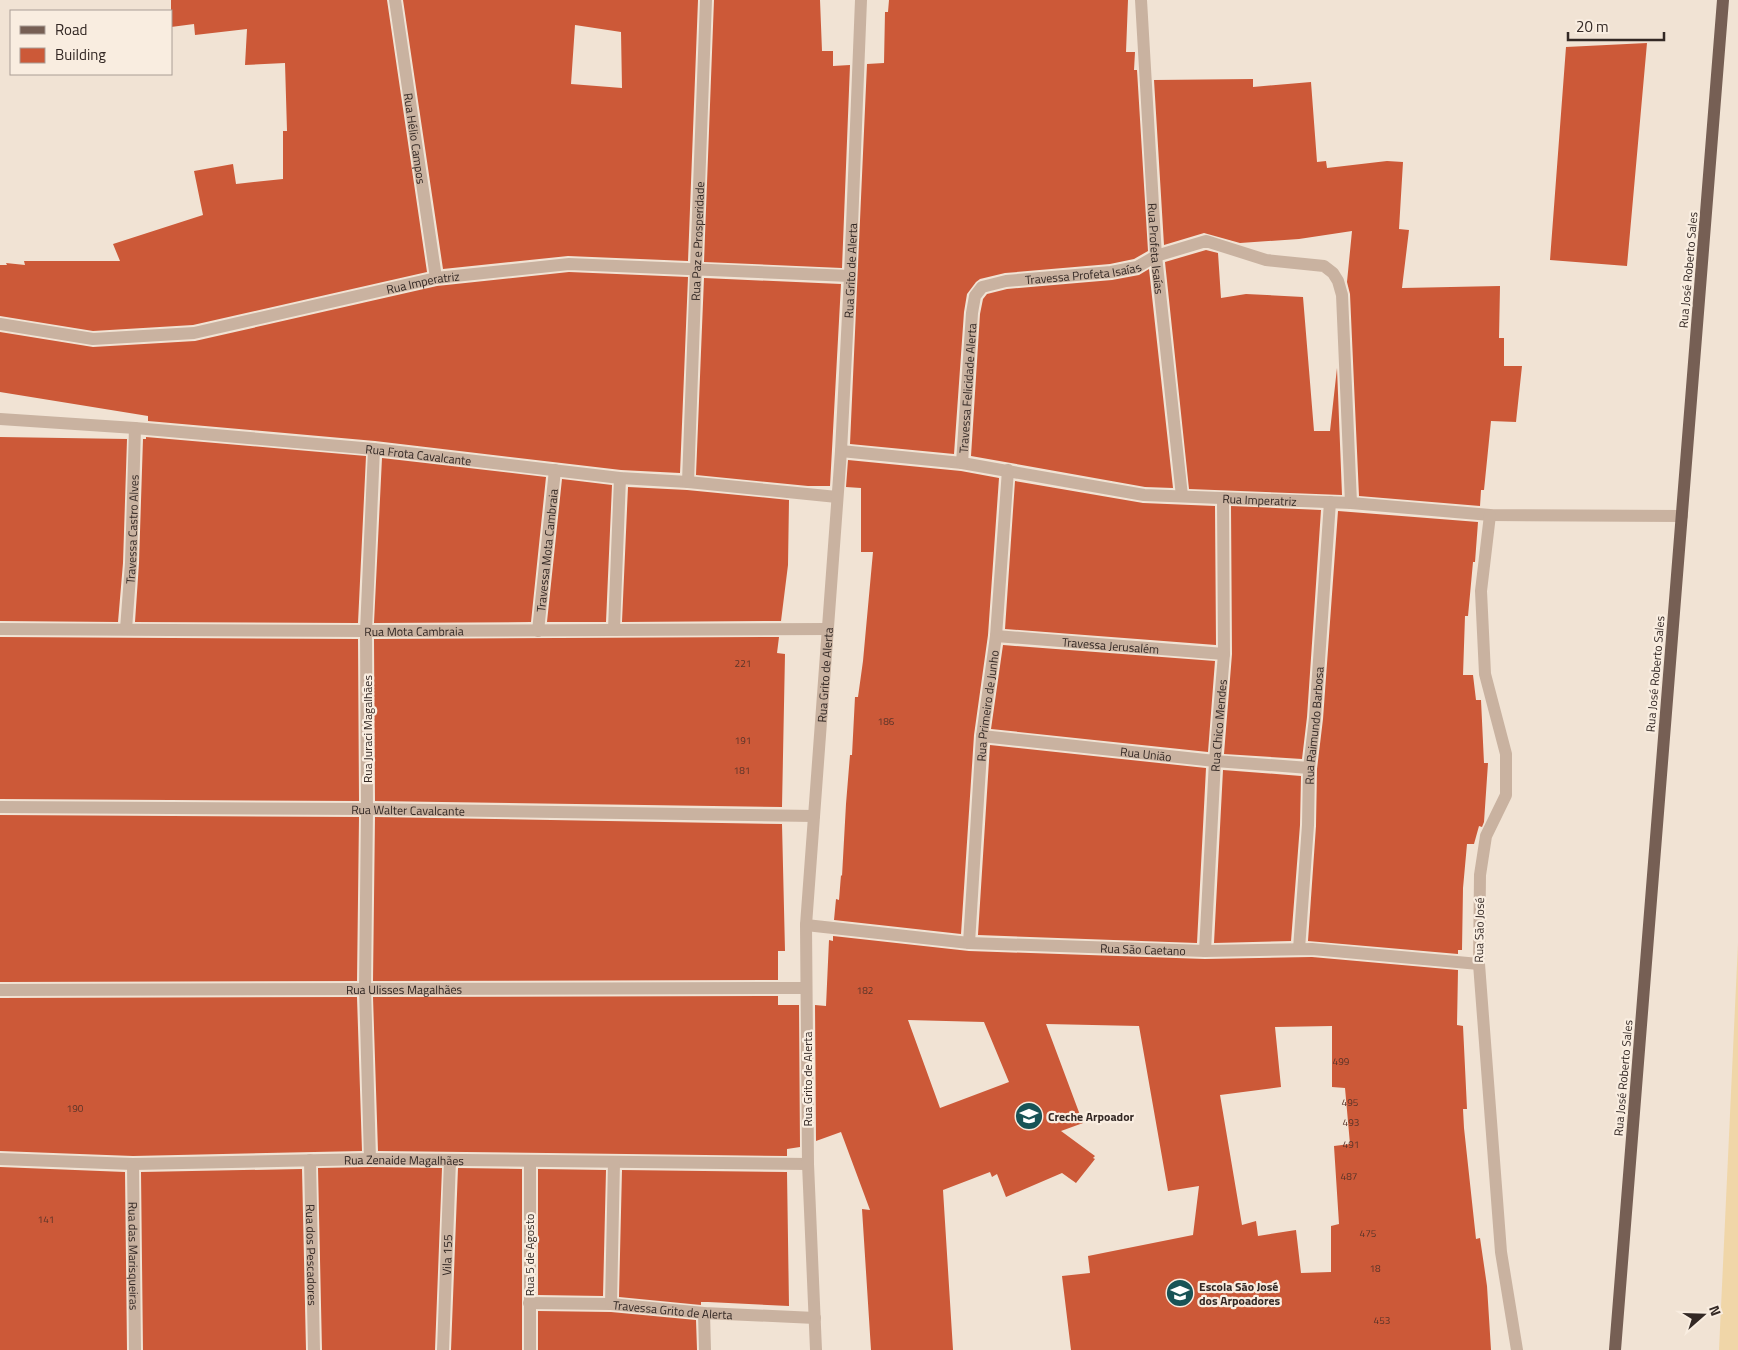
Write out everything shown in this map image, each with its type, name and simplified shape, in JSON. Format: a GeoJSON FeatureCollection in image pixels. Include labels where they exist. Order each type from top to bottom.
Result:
{"type":"FeatureCollection","features":[{"type":"Feature","properties":{"kind":"main road","name":"Rua José Roberto Sales"},"geometry":{"type":"LineString","coordinates":[[1615,1350],[1723,0]]}},
{"type":"Feature","properties":{"kind":"street","name":"Rua Hélio Campos"},"geometry":{"type":"LineString","coordinates":[[395,0],[436,278]]}},
{"type":"Feature","properties":{"kind":"street","name":"Rua Paz e Prosperidade"},"geometry":{"type":"LineString","coordinates":[[688,482],[706,0]]}},
{"type":"Feature","properties":{"kind":"street","name":"Rua Grito de Alerta"},"geometry":{"type":"LineString","coordinates":[[816,1350],[808,1164],[806,925],[841,451],[861,0]]}},
{"type":"Feature","properties":{"kind":"street","name":"Rua Profeta Isaías"},"geometry":{"type":"LineString","coordinates":[[1141,0],[1156,256],[1182,496]]}},
{"type":"Feature","properties":{"kind":"street","name":"Travessa Profeta Isaías"},"geometry":{"type":"LineString","coordinates":[[972,313],[975,296],[982,287],[1006,281],[1111,272],[1137,267],[1156,256],[1206,241],[1266,260],[1324,266],[1338,281],[1342,295],[1351,503]]}},
{"type":"Feature","properties":{"kind":"street","name":"Rua Imperatriz"},"geometry":{"type":"LineString","coordinates":[[0,324],[93,339],[194,333],[436,278],[569,264],[850,276]]}},
{"type":"Feature","properties":{"kind":"street","name":"Travessa Felicidade Alerta"},"geometry":{"type":"LineString","coordinates":[[962,463],[972,313]]}},
{"type":"Feature","properties":{"kind":"street","name":"Rua Frota Cavalcante"},"geometry":{"type":"LineString","coordinates":[[0,419],[135,428],[374,449],[620,478],[688,482],[837,497]]}},
{"type":"Feature","properties":{"kind":"street","name":"Travessa Castro Alves"},"geometry":{"type":"LineString","coordinates":[[126,629],[131,563],[135,428]]}},
{"type":"Feature","properties":{"kind":"street","name":"Rua Juraci Magalhães"},"geometry":{"type":"LineString","coordinates":[[370,1159],[366,988],[368,809],[366,632],[374,449]]}},
{"type":"Feature","properties":{"kind":"street","name":"Rua Imperatriz"},"geometry":{"type":"LineString","coordinates":[[841,451],[962,463],[1144,495],[1351,503],[1490,515],[1682,516]]}},
{"type":"Feature","properties":{"kind":"street","name":"Travessa Mota Cambraia"},"geometry":{"type":"LineString","coordinates":[[538,631],[555,470]]}},
{"type":"Feature","properties":{"kind":"street","name":"Rua Primeiro de Junho"},"geometry":{"type":"LineString","coordinates":[[969,944],[982,736],[996,636],[1008,470]]}},
{"type":"Feature","properties":{"kind":"street"},"geometry":{"type":"LineString","coordinates":[[614,629],[620,478]]}},
{"type":"Feature","properties":{"kind":"street","name":"Rua Chico Mendes"},"geometry":{"type":"LineString","coordinates":[[1205,951],[1215,760],[1224,654],[1223,498]]}},
{"type":"Feature","properties":{"kind":"street","name":"Rua Raimundo Barbosa"},"geometry":{"type":"LineString","coordinates":[[1299,949],[1308,825],[1309,768],[1315,718],[1330,502]]}},
{"type":"Feature","properties":{"kind":"street","name":"Rua São José"},"geometry":{"type":"LineString","coordinates":[[1490,515],[1481,591],[1485,674],[1506,754],[1506,795],[1486,836],[1480,875],[1479,964],[1501,1252],[1517,1350]]}},
{"type":"Feature","properties":{"kind":"street","name":"Rua Mota Cambraia"},"geometry":{"type":"LineString","coordinates":[[0,629],[366,632],[828,629]]}},
{"type":"Feature","properties":{"kind":"street","name":"Travessa Jerusalém"},"geometry":{"type":"LineString","coordinates":[[996,636],[1224,654]]}},
{"type":"Feature","properties":{"kind":"street","name":"Rua União"},"geometry":{"type":"LineString","coordinates":[[982,736],[1309,768]]}},
{"type":"Feature","properties":{"kind":"street","name":"Rua Walter Cavalcante"},"geometry":{"type":"LineString","coordinates":[[0,808],[368,809],[814,816]]}},
{"type":"Feature","properties":{"kind":"street","name":"Rua São Caetano"},"geometry":{"type":"LineString","coordinates":[[806,925],[969,944],[1205,951],[1299,949],[1479,964]]}},
{"type":"Feature","properties":{"kind":"street","name":"Rua Ulisses Magalhães"},"geometry":{"type":"LineString","coordinates":[[0,990],[806,988]]}},
{"type":"Feature","properties":{"kind":"street","name":"Rua Zenaide Magalhães"},"geometry":{"type":"LineString","coordinates":[[0,1159],[133,1164],[370,1159],[808,1164]]}},
{"type":"Feature","properties":{"kind":"street","name":"Rua dos Pescadores"},"geometry":{"type":"LineString","coordinates":[[310,1160],[314,1350]]}},
{"type":"Feature","properties":{"kind":"street","name":"Vila 155"},"geometry":{"type":"LineString","coordinates":[[443,1350],[450,1160]]}},
{"type":"Feature","properties":{"kind":"street","name":"Rua 5 de Agosto"},"geometry":{"type":"LineString","coordinates":[[530,1160],[530,1350]]}},
{"type":"Feature","properties":{"kind":"street"},"geometry":{"type":"LineString","coordinates":[[611,1304],[614,1162]]}},
{"type":"Feature","properties":{"kind":"street","name":"Rua das Marisqueiras"},"geometry":{"type":"LineString","coordinates":[[133,1164],[135,1350]]}},
{"type":"Feature","properties":{"kind":"street","name":"Travessa Grito de Alerta"},"geometry":{"type":"LineString","coordinates":[[529,1303],[611,1304],[704,1313],[815,1318]]}},
{"type":"Feature","properties":{"kind":"street"},"geometry":{"type":"LineString","coordinates":[[704,1313],[705,1350]]}},
{"type":"Feature","properties":{"kind":"sand"},"geometry":{"type":"Polygon","coordinates":[[[1738,943],[1738,1350],[1719,1350],[1738,943]]]}},
{"type":"Feature","properties":{"kind":"building"},"geometry":{"type":"Polygon","coordinates":[[[171,0],[387,0],[427,272],[193,325],[93,331],[0,316],[0,265],[7,265],[6,263],[25,265],[24,261],[120,261],[113,244],[203,215],[194,171],[233,164],[236,184],[283,179],[283,131],[287,131],[285,63],[245,65],[247,29],[195,35],[194,24],[172,27],[171,0]]]}},
{"type":"Feature","properties":{"kind":"building"},"geometry":{"type":"Polygon","coordinates":[[[403,0],[698,0],[688,261],[568,256],[443,269],[403,0]],[[575,25],[571,84],[622,88],[621,32],[575,25]]]}},
{"type":"Feature","properties":{"kind":"building"},"geometry":{"type":"Polygon","coordinates":[[[714,0],[820,0],[822,51],[833,51],[833,66],[850,65],[842,268],[704,262],[714,0]]]}},
{"type":"Feature","properties":{"kind":"building"},"geometry":{"type":"Polygon","coordinates":[[[889,0],[1128,0],[1126,52],[1135,52],[1134,70],[1137,70],[1148,251],[1134,259],[1110,264],[1005,273],[980,279],[976,282],[967,294],[964,312],[954,454],[850,444],[867,64],[884,63],[885,12],[888,12],[889,0]]]}},
{"type":"Feature","properties":{"kind":"building"},"geometry":{"type":"Polygon","coordinates":[[[1647,43],[1627,266],[1550,260],[1566,47],[1647,43]]]}},
{"type":"Feature","properties":{"kind":"building"},"geometry":{"type":"Polygon","coordinates":[[[1253,79],[1253,87],[1311,82],[1317,162],[1326,161],[1327,168],[1387,161],[1403,162],[1399,229],[1409,230],[1402,288],[1500,286],[1499,338],[1504,338],[1504,366],[1522,366],[1516,422],[1491,421],[1484,490],[1481,490],[1480,506],[1359,496],[1350,294],[1347,282],[1352,231],[1299,239],[1240,243],[1204,233],[1164,245],[1154,80],[1253,79]]]}},
{"type":"Feature","properties":{"kind":"building"},"geometry":{"type":"Polygon","coordinates":[[[1206,250],[1218,253],[1221,298],[1246,294],[1303,297],[1314,431],[1330,431],[1337,368],[1342,495],[1189,489],[1165,262],[1206,250]]]}},
{"type":"Feature","properties":{"kind":"building"},"geometry":{"type":"Polygon","coordinates":[[[1149,269],[1173,488],[1145,487],[971,456],[980,314],[983,299],[987,294],[1007,289],[1112,280],[1139,275],[1149,269]]]}},
{"type":"Feature","properties":{"kind":"building"},"geometry":{"type":"Polygon","coordinates":[[[569,272],[688,277],[680,473],[621,470],[375,441],[148,421],[148,416],[0,392],[0,332],[93,347],[195,341],[437,286],[569,272]]]}},
{"type":"Feature","properties":{"kind":"building"},"geometry":{"type":"Polygon","coordinates":[[[704,278],[841,284],[830,486],[808,486],[696,475],[704,278]]]}},
{"type":"Feature","properties":{"kind":"building"},"geometry":{"type":"Polygon","coordinates":[[[0,437],[127,439],[123,563],[118,622],[0,621],[0,437]]]}},
{"type":"Feature","properties":{"kind":"building"},"geometry":{"type":"Polygon","coordinates":[[[146,437],[366,456],[358,623],[135,622],[143,439],[146,439],[146,437]]]}},
{"type":"Feature","properties":{"kind":"building"},"geometry":{"type":"Polygon","coordinates":[[[382,458],[546,477],[531,622],[374,623],[382,458]]]}},
{"type":"Feature","properties":{"kind":"building"},"geometry":{"type":"Polygon","coordinates":[[[848,460],[961,471],[999,478],[988,635],[974,735],[961,934],[834,920],[836,899],[839,900],[842,876],[855,697],[858,697],[863,661],[873,552],[861,552],[861,488],[846,487],[848,460]]]}},
{"type":"Feature","properties":{"kind":"building"},"geometry":{"type":"Polygon","coordinates":[[[562,479],[612,485],[606,622],[547,622],[562,479]]]}},
{"type":"Feature","properties":{"kind":"building"},"geometry":{"type":"Polygon","coordinates":[[[1015,481],[1143,503],[1215,506],[1216,645],[1005,629],[1015,481]]]}},
{"type":"Feature","properties":{"kind":"building"},"geometry":{"type":"Polygon","coordinates":[[[628,487],[687,490],[789,500],[788,565],[781,621],[622,622],[628,487]]]}},
{"type":"Feature","properties":{"kind":"building"},"geometry":{"type":"Polygon","coordinates":[[[1231,506],[1321,510],[1307,717],[1302,759],[1224,754],[1232,654],[1231,506]]]}},
{"type":"Feature","properties":{"kind":"building"},"geometry":{"type":"Polygon","coordinates":[[[1338,511],[1478,522],[1468,616],[1465,616],[1463,675],[1473,675],[1476,700],[1481,700],[1484,763],[1488,763],[1484,822],[1482,827],[1479,826],[1474,844],[1467,844],[1463,888],[1462,950],[1458,950],[1458,954],[1308,941],[1316,826],[1317,769],[1323,719],[1338,511]]]}},
{"type":"Feature","properties":{"kind":"building"},"geometry":{"type":"Polygon","coordinates":[[[0,637],[358,639],[359,801],[0,799],[0,637]]]}},
{"type":"Feature","properties":{"kind":"building"},"geometry":{"type":"Polygon","coordinates":[[[779,637],[777,653],[785,654],[782,807],[375,801],[374,639],[779,637]]]}},
{"type":"Feature","properties":{"kind":"building"},"geometry":{"type":"Polygon","coordinates":[[[1003,645],[1215,661],[1208,752],[991,729],[1003,645]]]}},
{"type":"Feature","properties":{"kind":"building"},"geometry":{"type":"Polygon","coordinates":[[[990,745],[1206,768],[1197,943],[978,935],[990,745]]]}},
{"type":"Feature","properties":{"kind":"building"},"geometry":{"type":"Polygon","coordinates":[[[1223,770],[1301,776],[1300,825],[1291,941],[1214,943],[1223,770]]]}},
{"type":"Feature","properties":{"kind":"building"},"geometry":{"type":"Polygon","coordinates":[[[0,815],[359,817],[357,981],[0,982],[0,815]]]}},
{"type":"Feature","properties":{"kind":"building"},"geometry":{"type":"Polygon","coordinates":[[[375,817],[782,824],[785,951],[778,951],[778,980],[373,981],[375,817]]]}},
{"type":"Feature","properties":{"kind":"building"},"geometry":{"type":"Polygon","coordinates":[[[833,936],[969,951],[1205,959],[1312,957],[1458,970],[1457,1025],[1463,1026],[1467,1109],[1463,1109],[1464,1128],[1476,1239],[1480,1238],[1487,1286],[1491,1350],[1071,1350],[1062,1276],[1090,1273],[1088,1256],[1193,1235],[1199,1186],[1168,1191],[1139,1026],[1046,1024],[1083,1123],[1061,1131],[1095,1156],[1093,1158],[1095,1159],[1076,1183],[1062,1173],[1006,1197],[997,1174],[992,1177],[990,1172],[943,1190],[953,1350],[871,1350],[862,1209],[870,1210],[841,1132],[816,1141],[815,1005],[826,1006],[829,940],[833,941],[833,936]],[[908,1020],[940,1108],[1009,1082],[984,1022],[908,1020]],[[1332,1026],[1275,1027],[1281,1087],[1220,1095],[1242,1225],[1256,1221],[1258,1236],[1296,1230],[1301,1273],[1331,1272],[1331,1226],[1339,1224],[1334,1146],[1350,1144],[1345,1088],[1332,1087],[1332,1026]]]}},
{"type":"Feature","properties":{"kind":"building"},"geometry":{"type":"Polygon","coordinates":[[[778,996],[778,1005],[799,1005],[800,1147],[787,1149],[787,1156],[378,1151],[373,997],[778,996]]]}},
{"type":"Feature","properties":{"kind":"building"},"geometry":{"type":"Polygon","coordinates":[[[357,997],[362,1151],[133,1156],[0,1151],[0,998],[357,997]]]}},
{"type":"Feature","properties":{"kind":"building"},"geometry":{"type":"Polygon","coordinates":[[[0,1167],[125,1172],[127,1350],[0,1350],[0,1167]]]}},
{"type":"Feature","properties":{"kind":"building"},"geometry":{"type":"Polygon","coordinates":[[[318,1168],[442,1168],[435,1350],[322,1350],[318,1168]]]}},
{"type":"Feature","properties":{"kind":"building"},"geometry":{"type":"Polygon","coordinates":[[[458,1168],[522,1169],[522,1350],[451,1350],[458,1168]]]}},
{"type":"Feature","properties":{"kind":"building"},"geometry":{"type":"Polygon","coordinates":[[[302,1169],[306,1350],[143,1350],[141,1172],[302,1169]]]}},
{"type":"Feature","properties":{"kind":"building"},"geometry":{"type":"Polygon","coordinates":[[[538,1169],[606,1170],[603,1296],[538,1295],[538,1169]]]}},
{"type":"Feature","properties":{"kind":"building"},"geometry":{"type":"Polygon","coordinates":[[[622,1170],[787,1172],[789,1306],[708,1302],[701,1302],[701,1305],[619,1297],[622,1170]]]}},
{"type":"Feature","properties":{"kind":"building"},"geometry":{"type":"Polygon","coordinates":[[[538,1311],[611,1312],[696,1320],[697,1350],[538,1350],[538,1311]]]}},
{"type":"Feature","properties":{"kind":"place","name":"Creche Arpoador"},"geometry":{"type":"Point","coordinates":[1029,1116]}},
{"type":"Feature","properties":{"kind":"place","name":"Escola São José dos Arpoadores"},"geometry":{"type":"Point","coordinates":[1180,1293]}}]}
